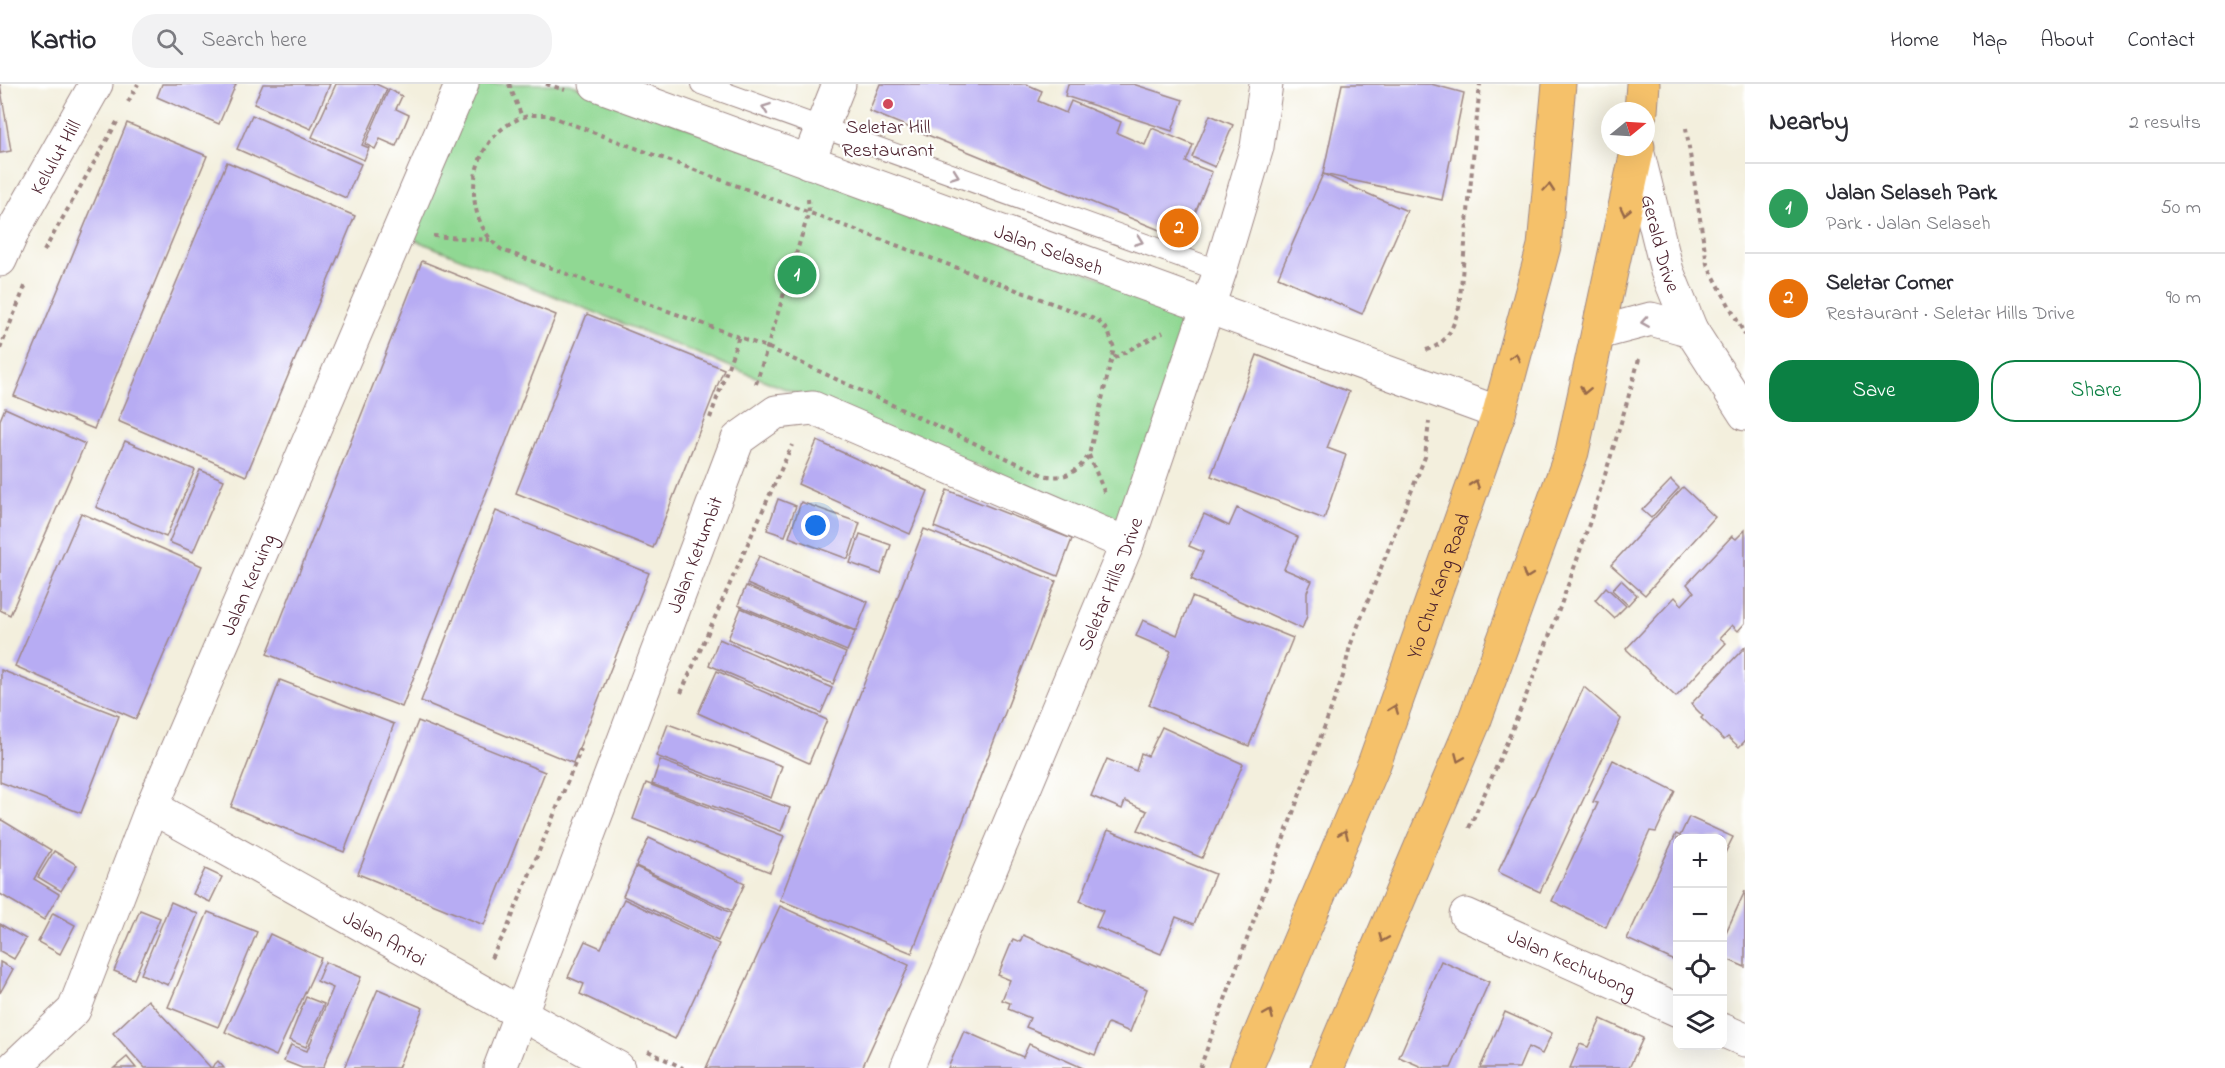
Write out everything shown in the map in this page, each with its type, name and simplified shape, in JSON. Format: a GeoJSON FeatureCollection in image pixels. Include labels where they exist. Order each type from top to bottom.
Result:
{"type":"FeatureCollection","features":[{"type":"Feature","properties":{"kind":"main road","name":"Yio Chu Kang Road"},"geometry":{"type":"LineString","coordinates":[[1246,1068],[1374,764],[1499,414],[1544,246],[1559,84]]}},
{"type":"Feature","properties":{"kind":"main road"},"geometry":{"type":"LineString","coordinates":[[1642,102],[1643,84]]}},
{"type":"Feature","properties":{"kind":"main road"},"geometry":{"type":"LineString","coordinates":[[1328,1068],[1474,722],[1572,452],[1637,156]]}},
{"type":"Feature","properties":{"kind":"street","name":"Kelulut Hill"},"geometry":{"type":"LineString","coordinates":[[0,260],[7,230],[96,84]]}},
{"type":"Feature","properties":{"kind":"street","name":"Jalan Keruing"},"geometry":{"type":"LineString","coordinates":[[13,1068],[74,1010],[152,807],[462,84]]}},
{"type":"Feature","properties":{"kind":"street","name":"Jalan Selaseh"},"geometry":{"type":"LineString","coordinates":[[596,84],[1499,414]]}},
{"type":"Feature","properties":{"kind":"street"},"geometry":{"type":"LineString","coordinates":[[808,162],[839,84]]}},
{"type":"Feature","properties":{"kind":"street","name":"Seletar Hills Drive"},"geometry":{"type":"LineString","coordinates":[[907,1068],[1127,544],[1220,271],[1257,147],[1266,84]]}},
{"type":"Feature","properties":{"kind":"street","name":"Gerald Drive"},"geometry":{"type":"LineString","coordinates":[[1639,156],[1667,271],[1691,330],[1745,414]]}},
{"type":"Feature","properties":{"kind":"street","name":"Gerald Drive"},"geometry":{"type":"LineString","coordinates":[[1598,333],[1651,319],[1691,330]]}},
{"type":"Feature","properties":{"kind":"street","name":"Jalan Ketumbit"},"geometry":{"type":"LineString","coordinates":[[500,1068],[738,439],[776,412],[813,408],[1127,544]]}},
{"type":"Feature","properties":{"kind":"street","name":"Jalan Antoi"},"geometry":{"type":"LineString","coordinates":[[152,807],[521,1016],[630,1058]]}},
{"type":"Feature","properties":{"kind":"street","name":"Jalan Kechubong"},"geometry":{"type":"LineString","coordinates":[[1466,915],[1673,1008]]}},
{"type":"Feature","properties":{"kind":"street"},"geometry":{"type":"LineString","coordinates":[[1727,1032],[1745,1040]]}},
{"type":"Feature","properties":{"kind":"lane"},"geometry":{"type":"LineString","coordinates":[[701,84],[1220,271]]}},
{"type":"Feature","properties":{"kind":"path"},"geometry":{"type":"LineString","coordinates":[[126,105],[138,84]]}},
{"type":"Feature","properties":{"kind":"path"},"geometry":{"type":"LineString","coordinates":[[509,84],[522,117]]}},
{"type":"Feature","properties":{"kind":"path"},"geometry":{"type":"LineString","coordinates":[[1417,352],[1436,347],[1451,333],[1459,308],[1480,84]]}},
{"type":"Feature","properties":{"kind":"path"},"geometry":{"type":"LineString","coordinates":[[40,258],[121,115]]}},
{"type":"Feature","properties":{"kind":"path"},"geometry":{"type":"LineString","coordinates":[[547,115],[809,212],[1097,320],[1112,340],[1113,358],[1089,455],[1082,466],[1057,479],[1043,475],[769,348],[509,253],[490,240],[480,226],[475,210],[478,167],[486,147],[498,133],[522,117],[547,115]]}},
{"type":"Feature","properties":{"kind":"path"},"geometry":{"type":"LineString","coordinates":[[1686,128],[1707,264],[1745,335]]}},
{"type":"Feature","properties":{"kind":"path"},"geometry":{"type":"LineString","coordinates":[[754,389],[769,348],[809,212],[808,162]]}},
{"type":"Feature","properties":{"kind":"path"},"geometry":{"type":"LineString","coordinates":[[429,236],[490,240]]}},
{"type":"Feature","properties":{"kind":"path"},"geometry":{"type":"LineString","coordinates":[[0,350],[28,278]]}},
{"type":"Feature","properties":{"kind":"path"},"geometry":{"type":"LineString","coordinates":[[1113,358],[1164,332]]}},
{"type":"Feature","properties":{"kind":"path"},"geometry":{"type":"LineString","coordinates":[[707,426],[739,336]]}},
{"type":"Feature","properties":{"kind":"path"},"geometry":{"type":"LineString","coordinates":[[1200,1068],[1343,676],[1350,646],[1425,457],[1430,413]]}},
{"type":"Feature","properties":{"kind":"path"},"geometry":{"type":"LineString","coordinates":[[680,697],[797,435]]}},
{"type":"Feature","properties":{"kind":"path"},"geometry":{"type":"LineString","coordinates":[[1089,455],[1109,503]]}},
{"type":"Feature","properties":{"kind":"path"},"geometry":{"type":"LineString","coordinates":[[483,954],[492,959],[502,939],[583,744]]}},
{"type":"Feature","properties":{"kind":"path"},"geometry":{"type":"LineString","coordinates":[[630,1058],[683,1068]]}},
{"type":"Feature","properties":{"kind":"green space"},"geometry":{"type":"Polygon","coordinates":[[[471,84],[570,84],[1198,313],[1124,525],[405,236],[471,84]]]}},
{"type":"Feature","properties":{"kind":"building"},"geometry":{"type":"Polygon","coordinates":[[[0,84],[11,151],[0,153],[0,84]]]}},
{"type":"Feature","properties":{"kind":"building"},"geometry":{"type":"Polygon","coordinates":[[[162,84],[236,84],[219,124],[157,97],[162,84]]]}},
{"type":"Feature","properties":{"kind":"building"},"geometry":{"type":"Polygon","coordinates":[[[263,84],[330,84],[311,129],[254,104],[263,84]]]}},
{"type":"Feature","properties":{"kind":"building"},"geometry":{"type":"Polygon","coordinates":[[[336,84],[376,84],[387,89],[362,145],[369,148],[364,160],[312,137],[336,84]]]}},
{"type":"Feature","properties":{"kind":"building"},"geometry":{"type":"Polygon","coordinates":[[[880,84],[1026,84],[1042,91],[1038,101],[1066,113],[1071,101],[1121,122],[1117,133],[1145,145],[1152,128],[1193,145],[1186,162],[1212,172],[1184,240],[869,111],[880,84]]]}},
{"type":"Feature","properties":{"kind":"building"},"geometry":{"type":"Polygon","coordinates":[[[1068,84],[1133,84],[1183,100],[1172,131],[1065,96],[1068,84]]]}},
{"type":"Feature","properties":{"kind":"building"},"geometry":{"type":"Polygon","coordinates":[[[1342,84],[1431,84],[1464,93],[1442,200],[1323,174],[1342,84]]]}},
{"type":"Feature","properties":{"kind":"building"},"geometry":{"type":"Polygon","coordinates":[[[389,89],[402,96],[396,109],[409,115],[396,146],[380,139],[375,149],[365,144],[389,89]]]}},
{"type":"Feature","properties":{"kind":"building"},"geometry":{"type":"Polygon","coordinates":[[[252,115],[361,164],[346,198],[237,149],[252,115]]]}},
{"type":"Feature","properties":{"kind":"building"},"geometry":{"type":"Polygon","coordinates":[[[1210,115],[1233,125],[1215,167],[1192,157],[1210,115]]]}},
{"type":"Feature","properties":{"kind":"building"},"geometry":{"type":"Polygon","coordinates":[[[127,123],[207,156],[94,429],[14,396],[127,123]]]}},
{"type":"Feature","properties":{"kind":"building"},"geometry":{"type":"Polygon","coordinates":[[[227,162],[355,216],[246,476],[118,421],[227,162]]]}},
{"type":"Feature","properties":{"kind":"building"},"geometry":{"type":"Polygon","coordinates":[[[1323,174],[1407,211],[1362,314],[1278,277],[1323,174]]]}},
{"type":"Feature","properties":{"kind":"building"},"geometry":{"type":"Polygon","coordinates":[[[422,261],[556,315],[402,707],[267,654],[422,261]]]}},
{"type":"Feature","properties":{"kind":"building"},"geometry":{"type":"Polygon","coordinates":[[[587,314],[724,369],[653,548],[516,493],[587,314]]]}},
{"type":"Feature","properties":{"kind":"building"},"geometry":{"type":"Polygon","coordinates":[[[1257,355],[1349,392],[1327,448],[1346,455],[1324,519],[1211,476],[1257,355]]]}},
{"type":"Feature","properties":{"kind":"building"},"geometry":{"type":"Polygon","coordinates":[[[5,408],[85,444],[10,615],[0,610],[0,420],[5,408]]]}},
{"type":"Feature","properties":{"kind":"building"},"geometry":{"type":"Polygon","coordinates":[[[125,441],[195,470],[166,537],[96,507],[125,441]]]}},
{"type":"Feature","properties":{"kind":"building"},"geometry":{"type":"Polygon","coordinates":[[[817,441],[928,491],[910,534],[798,484],[817,441]]]}},
{"type":"Feature","properties":{"kind":"building"},"geometry":{"type":"Polygon","coordinates":[[[200,470],[224,480],[193,552],[169,542],[200,470]]]}},
{"type":"Feature","properties":{"kind":"building"},"geometry":{"type":"Polygon","coordinates":[[[1671,480],[1679,488],[1651,518],[1642,510],[1671,480]]]}},
{"type":"Feature","properties":{"kind":"building"},"geometry":{"type":"Polygon","coordinates":[[[1683,487],[1715,517],[1645,595],[1611,565],[1683,487]]]}},
{"type":"Feature","properties":{"kind":"building"},"geometry":{"type":"Polygon","coordinates":[[[947,490],[1072,539],[1058,576],[934,527],[947,490]]]}},
{"type":"Feature","properties":{"kind":"building"},"geometry":{"type":"Polygon","coordinates":[[[778,499],[796,506],[785,536],[767,530],[778,499]]]}},
{"type":"Feature","properties":{"kind":"building"},"geometry":{"type":"Polygon","coordinates":[[[801,502],[860,523],[848,559],[789,537],[801,502]]]}},
{"type":"Feature","properties":{"kind":"building"},"geometry":{"type":"Polygon","coordinates":[[[1237,508],[1298,537],[1284,569],[1312,581],[1307,592],[1307,616],[1302,629],[1191,579],[1203,552],[1189,546],[1204,514],[1229,526],[1237,508]]]}},
{"type":"Feature","properties":{"kind":"building"},"geometry":{"type":"Polygon","coordinates":[[[496,511],[649,573],[573,763],[421,701],[496,511]]]}},
{"type":"Feature","properties":{"kind":"building"},"geometry":{"type":"Polygon","coordinates":[[[81,513],[202,566],[136,719],[15,666],[81,513]]]}},
{"type":"Feature","properties":{"kind":"building"},"geometry":{"type":"Polygon","coordinates":[[[924,529],[1056,581],[912,953],[780,900],[924,529]]]}},
{"type":"Feature","properties":{"kind":"building"},"geometry":{"type":"Polygon","coordinates":[[[1745,530],[1745,623],[1738,631],[1732,625],[1720,638],[1726,643],[1676,697],[1626,649],[1675,597],[1682,605],[1694,592],[1687,584],[1732,536],[1736,539],[1745,530]]]}},
{"type":"Feature","properties":{"kind":"building"},"geometry":{"type":"Polygon","coordinates":[[[860,534],[891,545],[881,574],[850,563],[860,534]]]}},
{"type":"Feature","properties":{"kind":"building"},"geometry":{"type":"Polygon","coordinates":[[[759,556],[868,602],[856,631],[747,584],[759,556]]]}},
{"type":"Feature","properties":{"kind":"building"},"geometry":{"type":"Polygon","coordinates":[[[1621,580],[1637,595],[1628,605],[1612,590],[1621,580]]]}},
{"type":"Feature","properties":{"kind":"building"},"geometry":{"type":"Polygon","coordinates":[[[746,586],[855,632],[847,651],[738,605],[746,586]]]}},
{"type":"Feature","properties":{"kind":"building"},"geometry":{"type":"Polygon","coordinates":[[[1606,587],[1626,606],[1614,618],[1595,600],[1606,587]]]}},
{"type":"Feature","properties":{"kind":"building"},"geometry":{"type":"Polygon","coordinates":[[[1192,597],[1293,638],[1249,746],[1149,705],[1171,651],[1136,636],[1143,620],[1177,635],[1192,597]]]}},
{"type":"Feature","properties":{"kind":"building"},"geometry":{"type":"Polygon","coordinates":[[[741,608],[846,653],[833,684],[728,639],[741,608]]]}},
{"type":"Feature","properties":{"kind":"building"},"geometry":{"type":"Polygon","coordinates":[[[719,639],[832,688],[821,713],[709,665],[719,639]]]}},
{"type":"Feature","properties":{"kind":"building"},"geometry":{"type":"Polygon","coordinates":[[[1745,647],[1745,741],[1739,747],[1728,737],[1724,740],[1701,718],[1703,716],[1691,704],[1745,647]]]}},
{"type":"Feature","properties":{"kind":"building"},"geometry":{"type":"Polygon","coordinates":[[[1,670],[119,716],[81,813],[0,782],[1,670]]]}},
{"type":"Feature","properties":{"kind":"building"},"geometry":{"type":"Polygon","coordinates":[[[717,671],[827,720],[809,763],[698,713],[717,671]]]}},
{"type":"Feature","properties":{"kind":"building"},"geometry":{"type":"Polygon","coordinates":[[[280,680],[394,724],[344,852],[231,807],[280,680]]]}},
{"type":"Feature","properties":{"kind":"building"},"geometry":{"type":"Polygon","coordinates":[[[1584,687],[1621,719],[1540,892],[1498,872],[1584,687]]]}},
{"type":"Feature","properties":{"kind":"building"},"geometry":{"type":"Polygon","coordinates":[[[418,721],[545,772],[484,925],[358,874],[418,721]]]}},
{"type":"Feature","properties":{"kind":"building"},"geometry":{"type":"Polygon","coordinates":[[[668,724],[782,766],[771,798],[656,756],[668,724]]]}},
{"type":"Feature","properties":{"kind":"building"},"geometry":{"type":"Polygon","coordinates":[[[1162,727],[1243,764],[1202,858],[1138,830],[1147,811],[1125,801],[1122,809],[1091,796],[1107,759],[1136,771],[1141,753],[1148,756],[1162,727]]]}},
{"type":"Feature","properties":{"kind":"building"},"geometry":{"type":"Polygon","coordinates":[[[660,760],[790,808],[781,831],[652,784],[660,760]]]}},
{"type":"Feature","properties":{"kind":"building"},"geometry":{"type":"Polygon","coordinates":[[[1613,760],[1675,791],[1656,832],[1650,831],[1606,927],[1552,901],[1598,803],[1593,802],[1613,760]]]}},
{"type":"Feature","properties":{"kind":"building"},"geometry":{"type":"Polygon","coordinates":[[[646,783],[784,836],[770,872],[633,819],[646,783]]]}},
{"type":"Feature","properties":{"kind":"building"},"geometry":{"type":"Polygon","coordinates":[[[1689,817],[1726,834],[1681,834],[1689,817]]]}},
{"type":"Feature","properties":{"kind":"building"},"geometry":{"type":"Polygon","coordinates":[[[0,819],[51,850],[34,879],[59,894],[44,920],[0,894],[0,819]]]}},
{"type":"Feature","properties":{"kind":"building"},"geometry":{"type":"Polygon","coordinates":[[[1108,830],[1215,874],[1194,924],[1176,917],[1161,954],[1096,927],[1103,911],[1080,901],[1108,830]]]}},
{"type":"Feature","properties":{"kind":"building"},"geometry":{"type":"Polygon","coordinates":[[[1727,834],[1733,837],[1727,849],[1727,834]]]}},
{"type":"Feature","properties":{"kind":"building"},"geometry":{"type":"Polygon","coordinates":[[[649,838],[745,883],[732,911],[636,866],[649,838]]]}},
{"type":"Feature","properties":{"kind":"building"},"geometry":{"type":"Polygon","coordinates":[[[1673,840],[1673,960],[1627,939],[1673,840]]]}},
{"type":"Feature","properties":{"kind":"building"},"geometry":{"type":"Polygon","coordinates":[[[54,851],[77,865],[61,891],[38,877],[54,851]]]}},
{"type":"Feature","properties":{"kind":"building"},"geometry":{"type":"Polygon","coordinates":[[[636,867],[731,913],[718,941],[623,896],[636,867]]]}},
{"type":"Feature","properties":{"kind":"building"},"geometry":{"type":"Polygon","coordinates":[[[205,869],[222,877],[210,902],[193,894],[205,869]]]}},
{"type":"Feature","properties":{"kind":"building"},"geometry":{"type":"Polygon","coordinates":[[[1745,891],[1745,967],[1727,959],[1727,930],[1745,891]]]}},
{"type":"Feature","properties":{"kind":"building"},"geometry":{"type":"Polygon","coordinates":[[[624,899],[719,944],[675,1039],[580,994],[584,984],[568,977],[585,941],[601,948],[624,899]]]}},
{"type":"Feature","properties":{"kind":"building"},"geometry":{"type":"Polygon","coordinates":[[[171,902],[198,914],[168,985],[141,974],[171,902]]]}},
{"type":"Feature","properties":{"kind":"building"},"geometry":{"type":"Polygon","coordinates":[[[780,906],[909,965],[862,1068],[706,1068],[780,906]]]}},
{"type":"Feature","properties":{"kind":"building"},"geometry":{"type":"Polygon","coordinates":[[[140,910],[160,918],[134,979],[114,971],[140,910]]]}},
{"type":"Feature","properties":{"kind":"building"},"geometry":{"type":"Polygon","coordinates":[[[208,912],[257,932],[218,1027],[168,1007],[208,912]]]}},
{"type":"Feature","properties":{"kind":"building"},"geometry":{"type":"Polygon","coordinates":[[[53,913],[75,925],[60,954],[38,942],[53,913]]]}},
{"type":"Feature","properties":{"kind":"building"},"geometry":{"type":"Polygon","coordinates":[[[0,924],[26,939],[14,959],[0,951],[0,924]]]}},
{"type":"Feature","properties":{"kind":"building"},"geometry":{"type":"Polygon","coordinates":[[[270,934],[321,958],[276,1056],[225,1032],[270,934]]]}},
{"type":"Feature","properties":{"kind":"building"},"geometry":{"type":"Polygon","coordinates":[[[1023,935],[1147,989],[1130,1032],[1108,1023],[1095,1055],[1026,1027],[1030,1018],[1008,1009],[1010,1003],[1002,1000],[1010,980],[998,975],[1013,939],[1020,942],[1023,935]]]}},
{"type":"Feature","properties":{"kind":"building"},"geometry":{"type":"Polygon","coordinates":[[[1441,961],[1489,982],[1451,1068],[1424,1068],[1399,1057],[1441,961]]]}},
{"type":"Feature","properties":{"kind":"building"},"geometry":{"type":"Polygon","coordinates":[[[0,962],[13,969],[0,993],[0,962]]]}},
{"type":"Feature","properties":{"kind":"building"},"geometry":{"type":"Polygon","coordinates":[[[325,962],[361,977],[323,1068],[302,1068],[284,1061],[291,1045],[307,1051],[333,988],[317,981],[325,962]]]}},
{"type":"Feature","properties":{"kind":"building"},"geometry":{"type":"Polygon","coordinates":[[[378,989],[423,1008],[398,1068],[344,1068],[378,989]]]}},
{"type":"Feature","properties":{"kind":"building"},"geometry":{"type":"Polygon","coordinates":[[[306,997],[324,1004],[306,1047],[289,1040],[306,997]]]}},
{"type":"Feature","properties":{"kind":"building"},"geometry":{"type":"Polygon","coordinates":[[[148,1000],[211,1068],[145,1068],[113,1033],[148,1000]]]}},
{"type":"Feature","properties":{"kind":"building"},"geometry":{"type":"Polygon","coordinates":[[[1505,1012],[1552,1033],[1542,1054],[1528,1047],[1519,1068],[1480,1068],[1505,1012]]]}},
{"type":"Feature","properties":{"kind":"building"},"geometry":{"type":"Polygon","coordinates":[[[1601,1019],[1643,1038],[1629,1068],[1570,1068],[1580,1044],[1588,1047],[1601,1019]]]}},
{"type":"Feature","properties":{"kind":"building"},"geometry":{"type":"Polygon","coordinates":[[[964,1031],[1023,1057],[1029,1044],[1083,1068],[948,1068],[964,1031]]]}},
{"type":"Feature","properties":{"kind":"building"},"geometry":{"type":"Polygon","coordinates":[[[127,1057],[136,1068],[114,1068],[127,1057]]]}},
{"type":"Feature","properties":{"kind":"building"},"geometry":{"type":"Polygon","coordinates":[[[218,1061],[224,1068],[211,1068],[218,1061]]]}},
{"type":"Feature","properties":{"kind":"place","name":"Seletar Hill Restaurant"},"geometry":{"type":"Point","coordinates":[888,104]}},
{"type":"Feature","properties":{"kind":"place","name":"Seletar Corner"},"geometry":{"type":"Point","coordinates":[1179,228]}},
{"type":"Feature","properties":{"kind":"place","name":"Jalan Selaseh Park"},"geometry":{"type":"Point","coordinates":[797,275]}}]}
